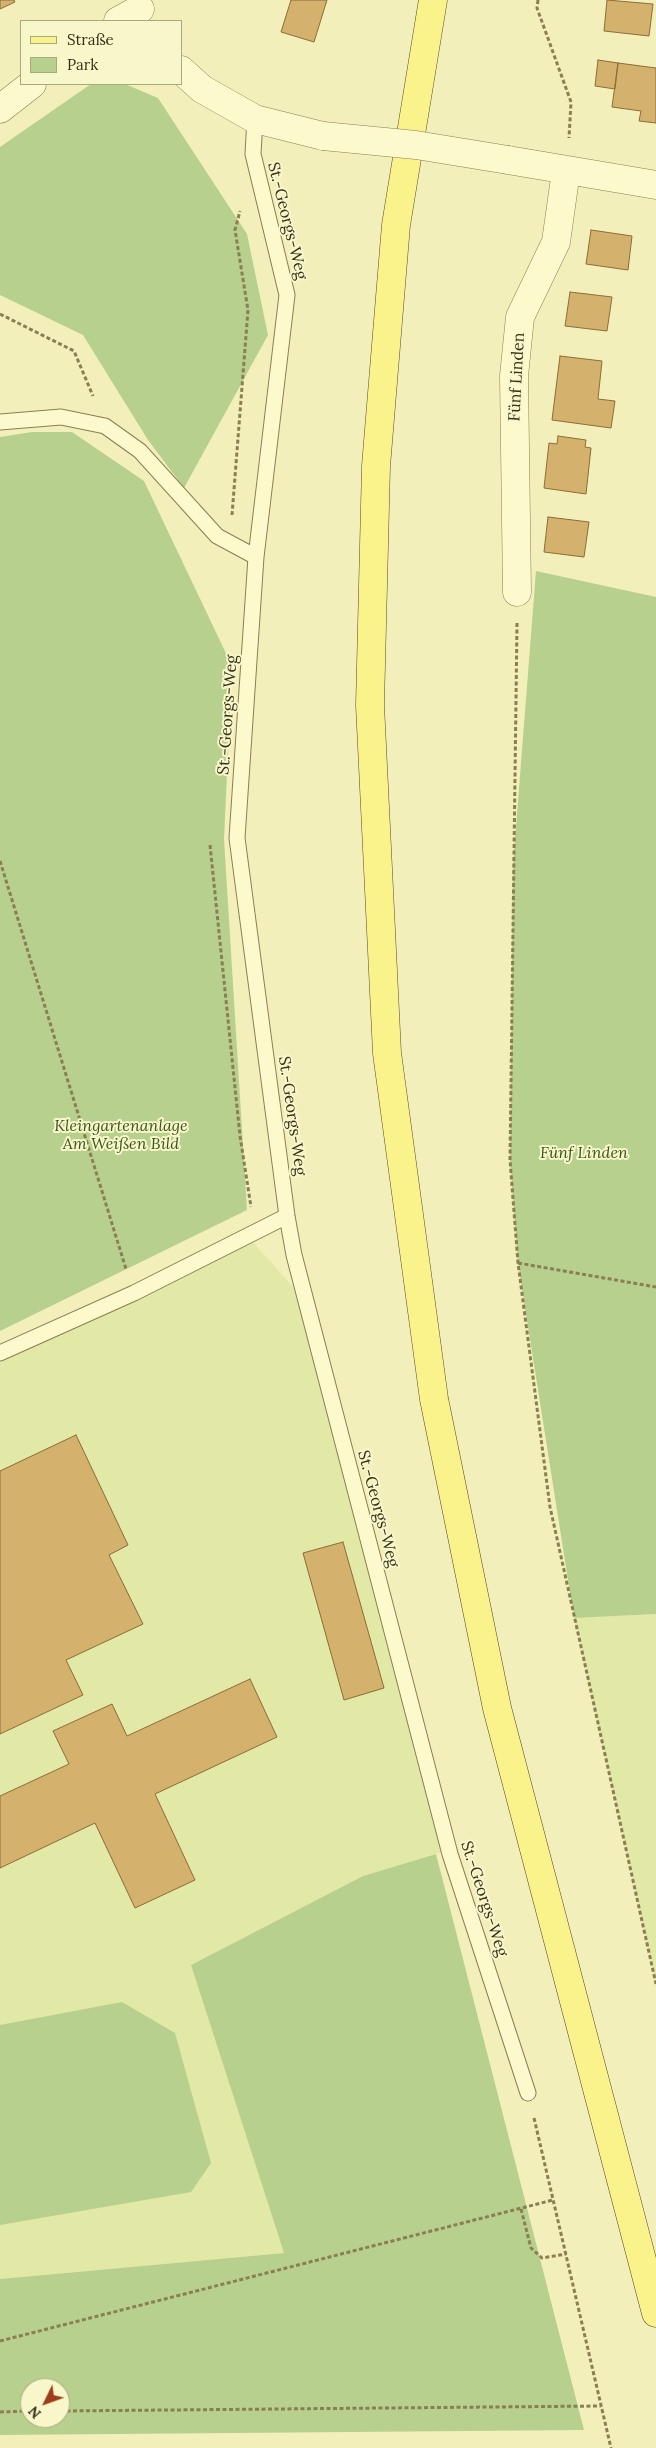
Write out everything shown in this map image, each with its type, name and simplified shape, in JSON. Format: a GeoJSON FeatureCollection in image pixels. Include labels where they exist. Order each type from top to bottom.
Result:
{"type":"FeatureCollection","features":[{"type":"Feature","properties":{"kind":"main road"},"geometry":{"type":"LineString","coordinates":[[433,0],[396,225],[376,466],[370,705],[387,1053],[434,1399],[497,1708],[656,2313]]}},
{"type":"Feature","properties":{"kind":"street"},"geometry":{"type":"LineString","coordinates":[[182,71],[202,89],[255,119],[323,136],[416,145],[656,185]]}},
{"type":"Feature","properties":{"kind":"street"},"geometry":{"type":"LineString","coordinates":[[0,109],[31,85]]}},
{"type":"Feature","properties":{"kind":"street","name":"Fünf Linden"},"geometry":{"type":"LineString","coordinates":[[517,592],[514,376],[520,317],[556,242],[566,171]]}},
{"type":"Feature","properties":{"kind":"lane","name":"St.-Georgs-Weg"},"geometry":{"type":"LineString","coordinates":[[255,119],[253,154],[287,295],[256,557],[236,838],[287,1216],[294,1255],[450,1854],[528,2093]]}},
{"type":"Feature","properties":{"kind":"lane"},"geometry":{"type":"LineString","coordinates":[[0,422],[61,417],[105,426],[140,451],[217,536],[256,557]]}},
{"type":"Feature","properties":{"kind":"lane"},"geometry":{"type":"LineString","coordinates":[[0,1353],[134,1293],[287,1216]]}},
{"type":"Feature","properties":{"kind":"path"},"geometry":{"type":"LineString","coordinates":[[538,0],[537,8],[571,102],[566,171]]}},
{"type":"Feature","properties":{"kind":"path"},"geometry":{"type":"LineString","coordinates":[[0,314],[74,351],[105,426]]}},
{"type":"Feature","properties":{"kind":"path"},"geometry":{"type":"LineString","coordinates":[[517,592],[510,1160],[518,1263],[550,1506],[656,1984]]}},
{"type":"Feature","properties":{"kind":"path"},"geometry":{"type":"LineString","coordinates":[[0,861],[134,1293]]}},
{"type":"Feature","properties":{"kind":"path"},"geometry":{"type":"LineString","coordinates":[[518,1263],[656,1287]]}},
{"type":"Feature","properties":{"kind":"path"},"geometry":{"type":"LineString","coordinates":[[528,2093],[611,2448]]}},
{"type":"Feature","properties":{"kind":"path"},"geometry":{"type":"LineString","coordinates":[[0,2341],[553,2200]]}},
{"type":"Feature","properties":{"kind":"path"},"geometry":{"type":"LineString","coordinates":[[521,2209],[531,2248],[542,2258],[566,2254]]}},
{"type":"Feature","properties":{"kind":"path"},"geometry":{"type":"LineString","coordinates":[[70,2411],[601,2406]]}},
{"type":"Feature","properties":{"kind":"path"},"geometry":{"type":"LineString","coordinates":[[0,2412],[20,2411]]}},
{"type":"Feature","properties":{"kind":"green space"},"geometry":{"type":"Polygon","coordinates":[[[90,85],[127,85],[158,98],[247,234],[268,335],[184,488],[148,440],[83,335],[0,295],[0,147],[90,85]]]}},
{"type":"Feature","properties":{"kind":"green space","name":"Kleingartenanlage Am Weißen Bild"},"geometry":{"type":"Polygon","coordinates":[[[32,432],[72,432],[144,481],[232,666],[224,839],[247,1210],[0,1331],[0,437],[32,432]]]}},
{"type":"Feature","properties":{"kind":"green space"},"geometry":{"type":"Polygon","coordinates":[[[536,571],[656,597],[656,1614],[574,1618],[518,1263],[510,1160],[513,865],[536,571]]]}},
{"type":"Feature","properties":{"kind":"green space"},"geometry":{"type":"Polygon","coordinates":[[[251,1240],[294,1288],[448,1850],[363,1876],[191,1965],[284,2253],[0,2279],[0,1361],[251,1240]]]}},
{"type":"Feature","properties":{"kind":"green space"},"geometry":{"type":"Polygon","coordinates":[[[656,1614],[656,1984],[574,1618],[656,1614]]]}},
{"type":"Feature","properties":{"kind":"green space"},"geometry":{"type":"Polygon","coordinates":[[[436,1854],[584,2430],[0,2435],[0,2279],[284,2253],[191,1965],[363,1876],[436,1854]]]}},
{"type":"Feature","properties":{"kind":"green space"},"geometry":{"type":"Polygon","coordinates":[[[122,2002],[175,2033],[211,2163],[191,2192],[0,2225],[0,2025],[122,2002]]]}},
{"type":"Feature","properties":{"kind":"building"},"geometry":{"type":"Polygon","coordinates":[[[0,0],[14,0],[15,2],[0,9],[0,0]]]}},
{"type":"Feature","properties":{"kind":"building"},"geometry":{"type":"Polygon","coordinates":[[[291,0],[327,0],[314,42],[281,32],[291,0]]]}},
{"type":"Feature","properties":{"kind":"building"},"geometry":{"type":"Polygon","coordinates":[[[607,0],[653,4],[649,36],[604,31],[607,0]]]}},
{"type":"Feature","properties":{"kind":"building"},"geometry":{"type":"Polygon","coordinates":[[[598,60],[618,63],[615,89],[595,86],[598,60]]]}},
{"type":"Feature","properties":{"kind":"building"},"geometry":{"type":"Polygon","coordinates":[[[618,63],[656,68],[656,123],[639,121],[641,111],[612,107],[618,63]]]}},
{"type":"Feature","properties":{"kind":"building"},"geometry":{"type":"Polygon","coordinates":[[[591,230],[632,236],[628,270],[586,264],[591,230]]]}},
{"type":"Feature","properties":{"kind":"building"},"geometry":{"type":"Polygon","coordinates":[[[570,292],[612,297],[607,331],[565,326],[570,292]]]}},
{"type":"Feature","properties":{"kind":"building"},"geometry":{"type":"Polygon","coordinates":[[[560,356],[602,361],[598,399],[615,401],[611,428],[552,420],[560,356]]]}},
{"type":"Feature","properties":{"kind":"building"},"geometry":{"type":"Polygon","coordinates":[[[558,436],[586,440],[585,447],[591,448],[586,494],[544,488],[549,443],[557,444],[558,436]]]}},
{"type":"Feature","properties":{"kind":"building"},"geometry":{"type":"Polygon","coordinates":[[[548,517],[589,522],[584,557],[544,552],[548,517]]]}},
{"type":"Feature","properties":{"kind":"building"},"geometry":{"type":"Polygon","coordinates":[[[76,1435],[128,1545],[109,1555],[143,1624],[66,1660],[83,1695],[0,1734],[0,1471],[76,1435]]]}},
{"type":"Feature","properties":{"kind":"building"},"geometry":{"type":"Polygon","coordinates":[[[343,1542],[384,1688],[344,1700],[303,1553],[343,1542]]]}},
{"type":"Feature","properties":{"kind":"building"},"geometry":{"type":"Polygon","coordinates":[[[250,1679],[277,1737],[155,1794],[195,1880],[135,1908],[95,1823],[0,1868],[0,1796],[69,1764],[53,1731],[112,1704],[127,1736],[250,1679]]]}}]}
